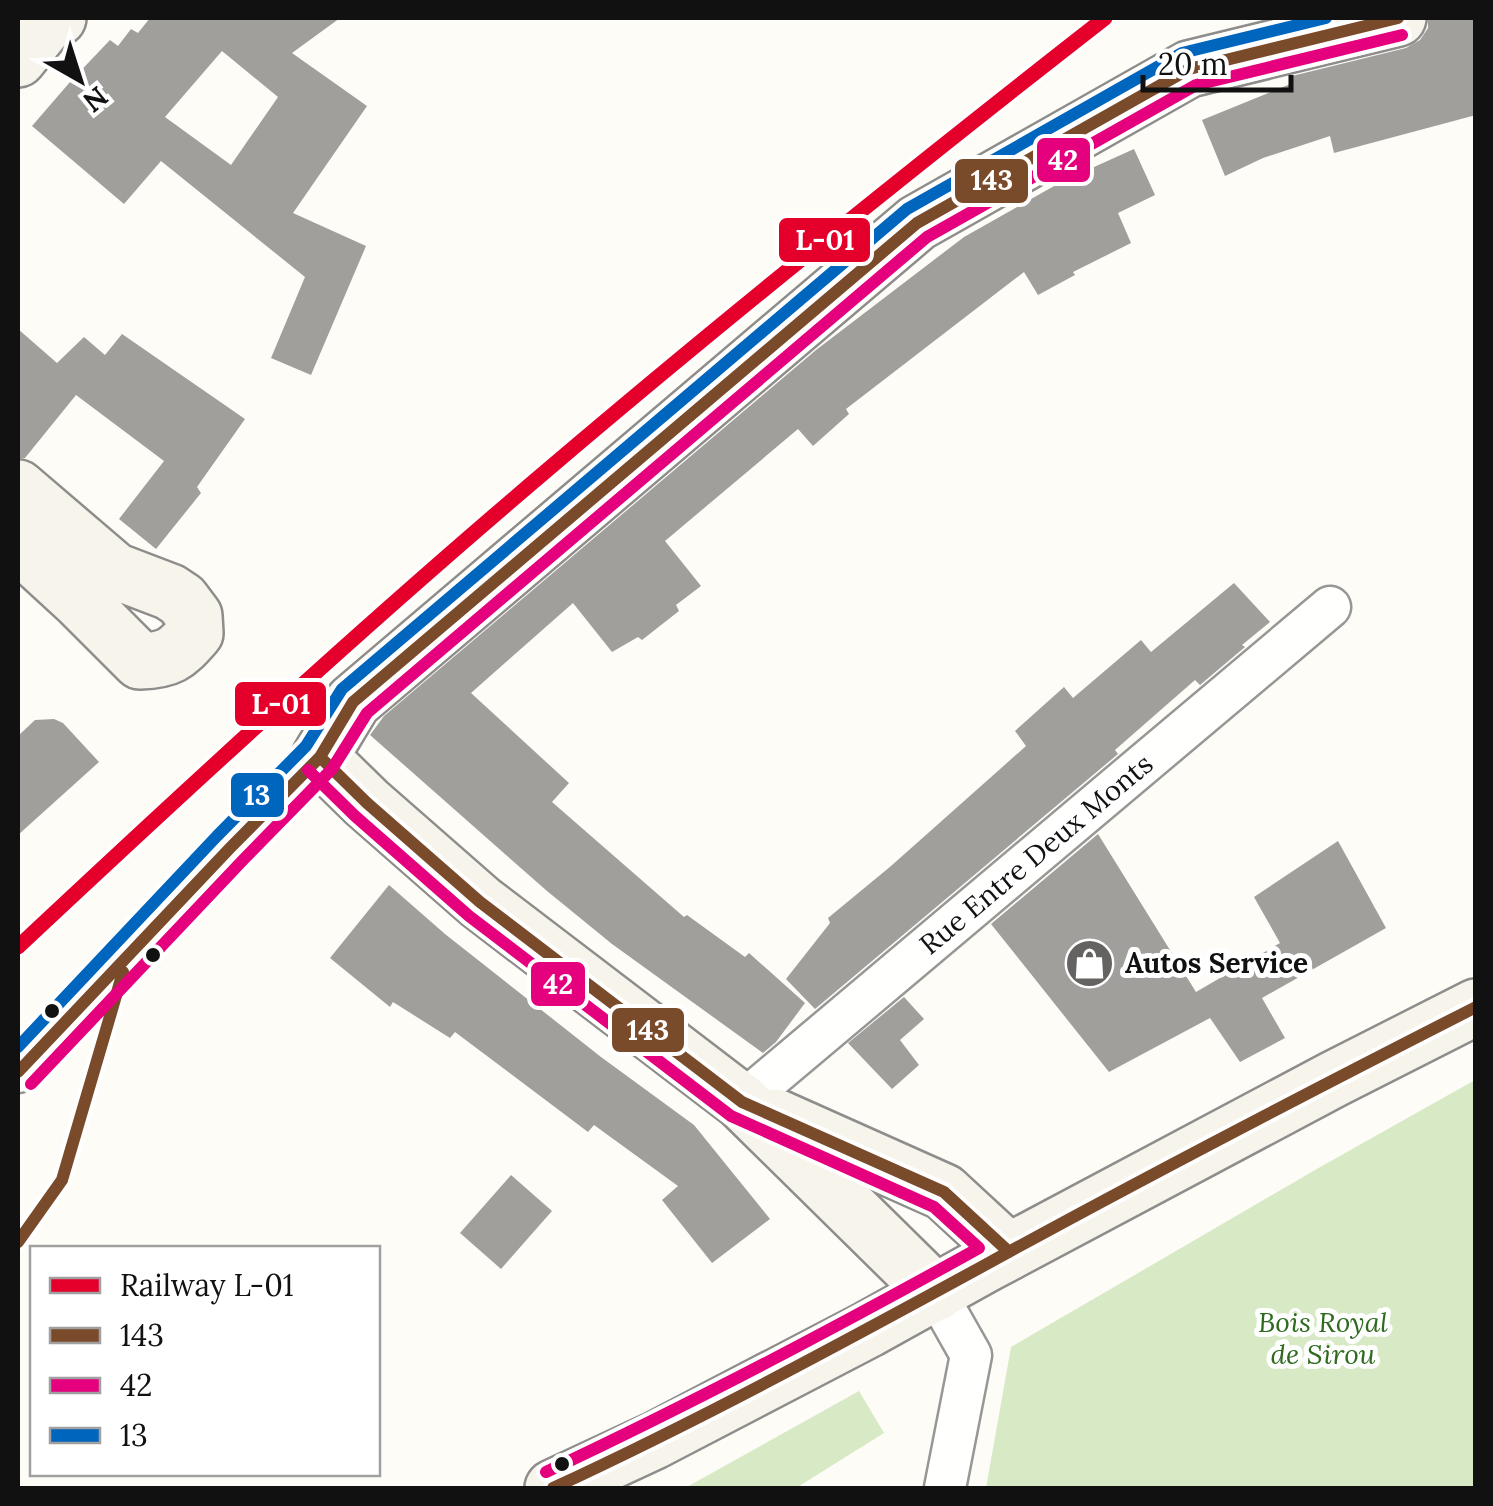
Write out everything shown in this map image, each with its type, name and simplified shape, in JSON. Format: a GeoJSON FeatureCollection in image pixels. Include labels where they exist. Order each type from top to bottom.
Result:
{"type":"FeatureCollection","features":[{"type":"Feature","properties":{"kind":"street"},"geometry":{"type":"LineString","coordinates":[[18,59],[46,23],[58,18]]}},
{"type":"Feature","properties":{"kind":"street"},"geometry":{"type":"LineString","coordinates":[[18,1072],[320,757],[353,702],[917,223],[1189,69],[1398,18]]}},
{"type":"Feature","properties":{"kind":"street"},"geometry":{"type":"LineString","coordinates":[[18,488],[115,571],[182,600],[194,616],[195,633],[178,652],[163,660],[140,661],[18,544]]}},
{"type":"Feature","properties":{"kind":"street","name":"Rue Entre Deux Monts"},"geometry":{"type":"LineString","coordinates":[[742,1102],[1330,607]]}},
{"type":"Feature","properties":{"kind":"street"},"geometry":{"type":"LineString","coordinates":[[320,757],[480,902],[742,1102],[936,1293],[971,1355],[945,1488]]}},
{"type":"Feature","properties":{"kind":"street"},"geometry":{"type":"LineString","coordinates":[[553,1488],[654,1441],[1334,1078],[1476,1008]]}},
{"type":"Feature","properties":{"kind":"street"},"geometry":{"type":"LineString","coordinates":[[742,1102],[944,1192],[1009,1252]]}},
{"type":"Feature","properties":{"kind":"green space","name":"Bois Royal de Sirou"},"geometry":{"type":"Polygon","coordinates":[[[1475,1080],[1475,1488],[986,1488],[1011,1347],[1475,1080]]]}},
{"type":"Feature","properties":{"kind":"green space"},"geometry":{"type":"Polygon","coordinates":[[[859,1391],[884,1433],[796,1488],[685,1488],[859,1391]]]}},
{"type":"Feature","properties":{"kind":"building"},"geometry":{"type":"Polygon","coordinates":[[[150,18],[340,18],[292,53],[367,106],[293,213],[366,246],[311,375],[271,358],[305,277],[161,161],[124,204],[32,126],[110,40],[118,46],[131,29],[138,33],[150,18]],[[222,51],[165,117],[231,165],[278,97],[222,51]]]}},
{"type":"Feature","properties":{"kind":"building"},"geometry":{"type":"Polygon","coordinates":[[[1428,18],[1476,18],[1476,115],[1334,153],[1330,136],[1263,158],[1225,176],[1202,120],[1293,83],[1292,76],[1406,48],[1420,40],[1428,28],[1428,18]]]}},
{"type":"Feature","properties":{"kind":"building"},"geometry":{"type":"Polygon","coordinates":[[[1134,149],[1155,195],[1118,213],[1131,243],[1038,295],[1024,272],[846,409],[849,414],[813,446],[798,429],[665,541],[701,586],[676,605],[679,611],[642,640],[638,637],[612,652],[573,603],[471,693],[569,783],[552,802],[684,917],[687,915],[745,957],[749,953],[805,1003],[763,1053],[612,944],[370,735],[384,716],[816,350],[964,237],[1063,181],[1134,149]]]}},
{"type":"Feature","properties":{"kind":"building"},"geometry":{"type":"Polygon","coordinates":[[[18,329],[57,363],[84,337],[105,355],[122,334],[245,419],[197,487],[201,493],[156,549],[119,519],[164,461],[76,395],[25,458],[18,458],[18,329]]]}},
{"type":"Feature","properties":{"kind":"building"},"geometry":{"type":"Polygon","coordinates":[[[1234,583],[1270,622],[1242,645],[1245,647],[1200,685],[1195,680],[1115,750],[1118,754],[815,1009],[786,979],[830,923],[828,918],[1026,746],[1015,731],[1064,687],[1073,698],[1141,640],[1151,652],[1234,583]]]}},
{"type":"Feature","properties":{"kind":"building"},"geometry":{"type":"Polygon","coordinates":[[[54,719],[63,723],[99,762],[18,835],[18,736],[35,720],[54,719]]]}},
{"type":"Feature","properties":{"kind":"building"},"geometry":{"type":"Polygon","coordinates":[[[1098,834],[1196,992],[1280,943],[1254,897],[1338,841],[1386,928],[1262,998],[1285,1038],[1240,1062],[1210,1018],[1109,1072],[991,924],[1098,834]]]}},
{"type":"Feature","properties":{"kind":"building"},"geometry":{"type":"Polygon","coordinates":[[[389,885],[601,1057],[694,1125],[770,1219],[712,1263],[662,1200],[678,1186],[594,1125],[588,1132],[455,1032],[450,1038],[393,1002],[390,1007],[330,958],[389,885]]]}},
{"type":"Feature","properties":{"kind":"building"},"geometry":{"type":"Polygon","coordinates":[[[904,997],[924,1019],[900,1040],[919,1065],[892,1089],[848,1043],[904,997]]]}},
{"type":"Feature","properties":{"kind":"building"},"geometry":{"type":"Polygon","coordinates":[[[511,1175],[552,1211],[501,1269],[460,1233],[511,1175]]]}},
{"type":"Feature","properties":{"kind":"rail line","name":"L-01"},"geometry":{"type":"LineString","coordinates":[[18,947],[282,703],[552,466],[826,239],[1105,18]]}},
{"type":"Feature","properties":{"kind":"transit line","name":"13"},"geometry":{"type":"LineString","coordinates":[[18,1047],[306,746],[342,689],[907,209],[1182,53],[1326,18]]}},
{"type":"Feature","properties":{"kind":"transit line","name":"143"},"geometry":{"type":"LineString","coordinates":[[18,1072],[320,757],[353,702],[917,223],[1189,69],[1398,18]]}},
{"type":"Feature","properties":{"kind":"transit line","name":"42"},"geometry":{"type":"LineString","coordinates":[[31,1084],[332,769],[367,713],[927,237],[1196,85],[1402,35]]}},
{"type":"Feature","properties":{"kind":"transit line","name":"143"},"geometry":{"type":"LineString","coordinates":[[320,757],[480,902],[742,1102],[944,1192],[1009,1252]]}},
{"type":"Feature","properties":{"kind":"transit line","name":"42"},"geometry":{"type":"LineString","coordinates":[[308,770],[469,916],[731,1116],[934,1207],[979,1248],[764,1364],[546,1472]]}},
{"type":"Feature","properties":{"kind":"transit line","name":"143"},"geometry":{"type":"LineString","coordinates":[[18,1242],[62,1180],[123,972]]}},
{"type":"Feature","properties":{"kind":"transit line","name":"143"},"geometry":{"type":"LineString","coordinates":[[553,1488],[771,1380],[1168,1166],[1476,1007]]}},
{"type":"Feature","properties":{"kind":"place","name":"Autos Service"},"geometry":{"type":"Point","coordinates":[1090,963]}}]}
